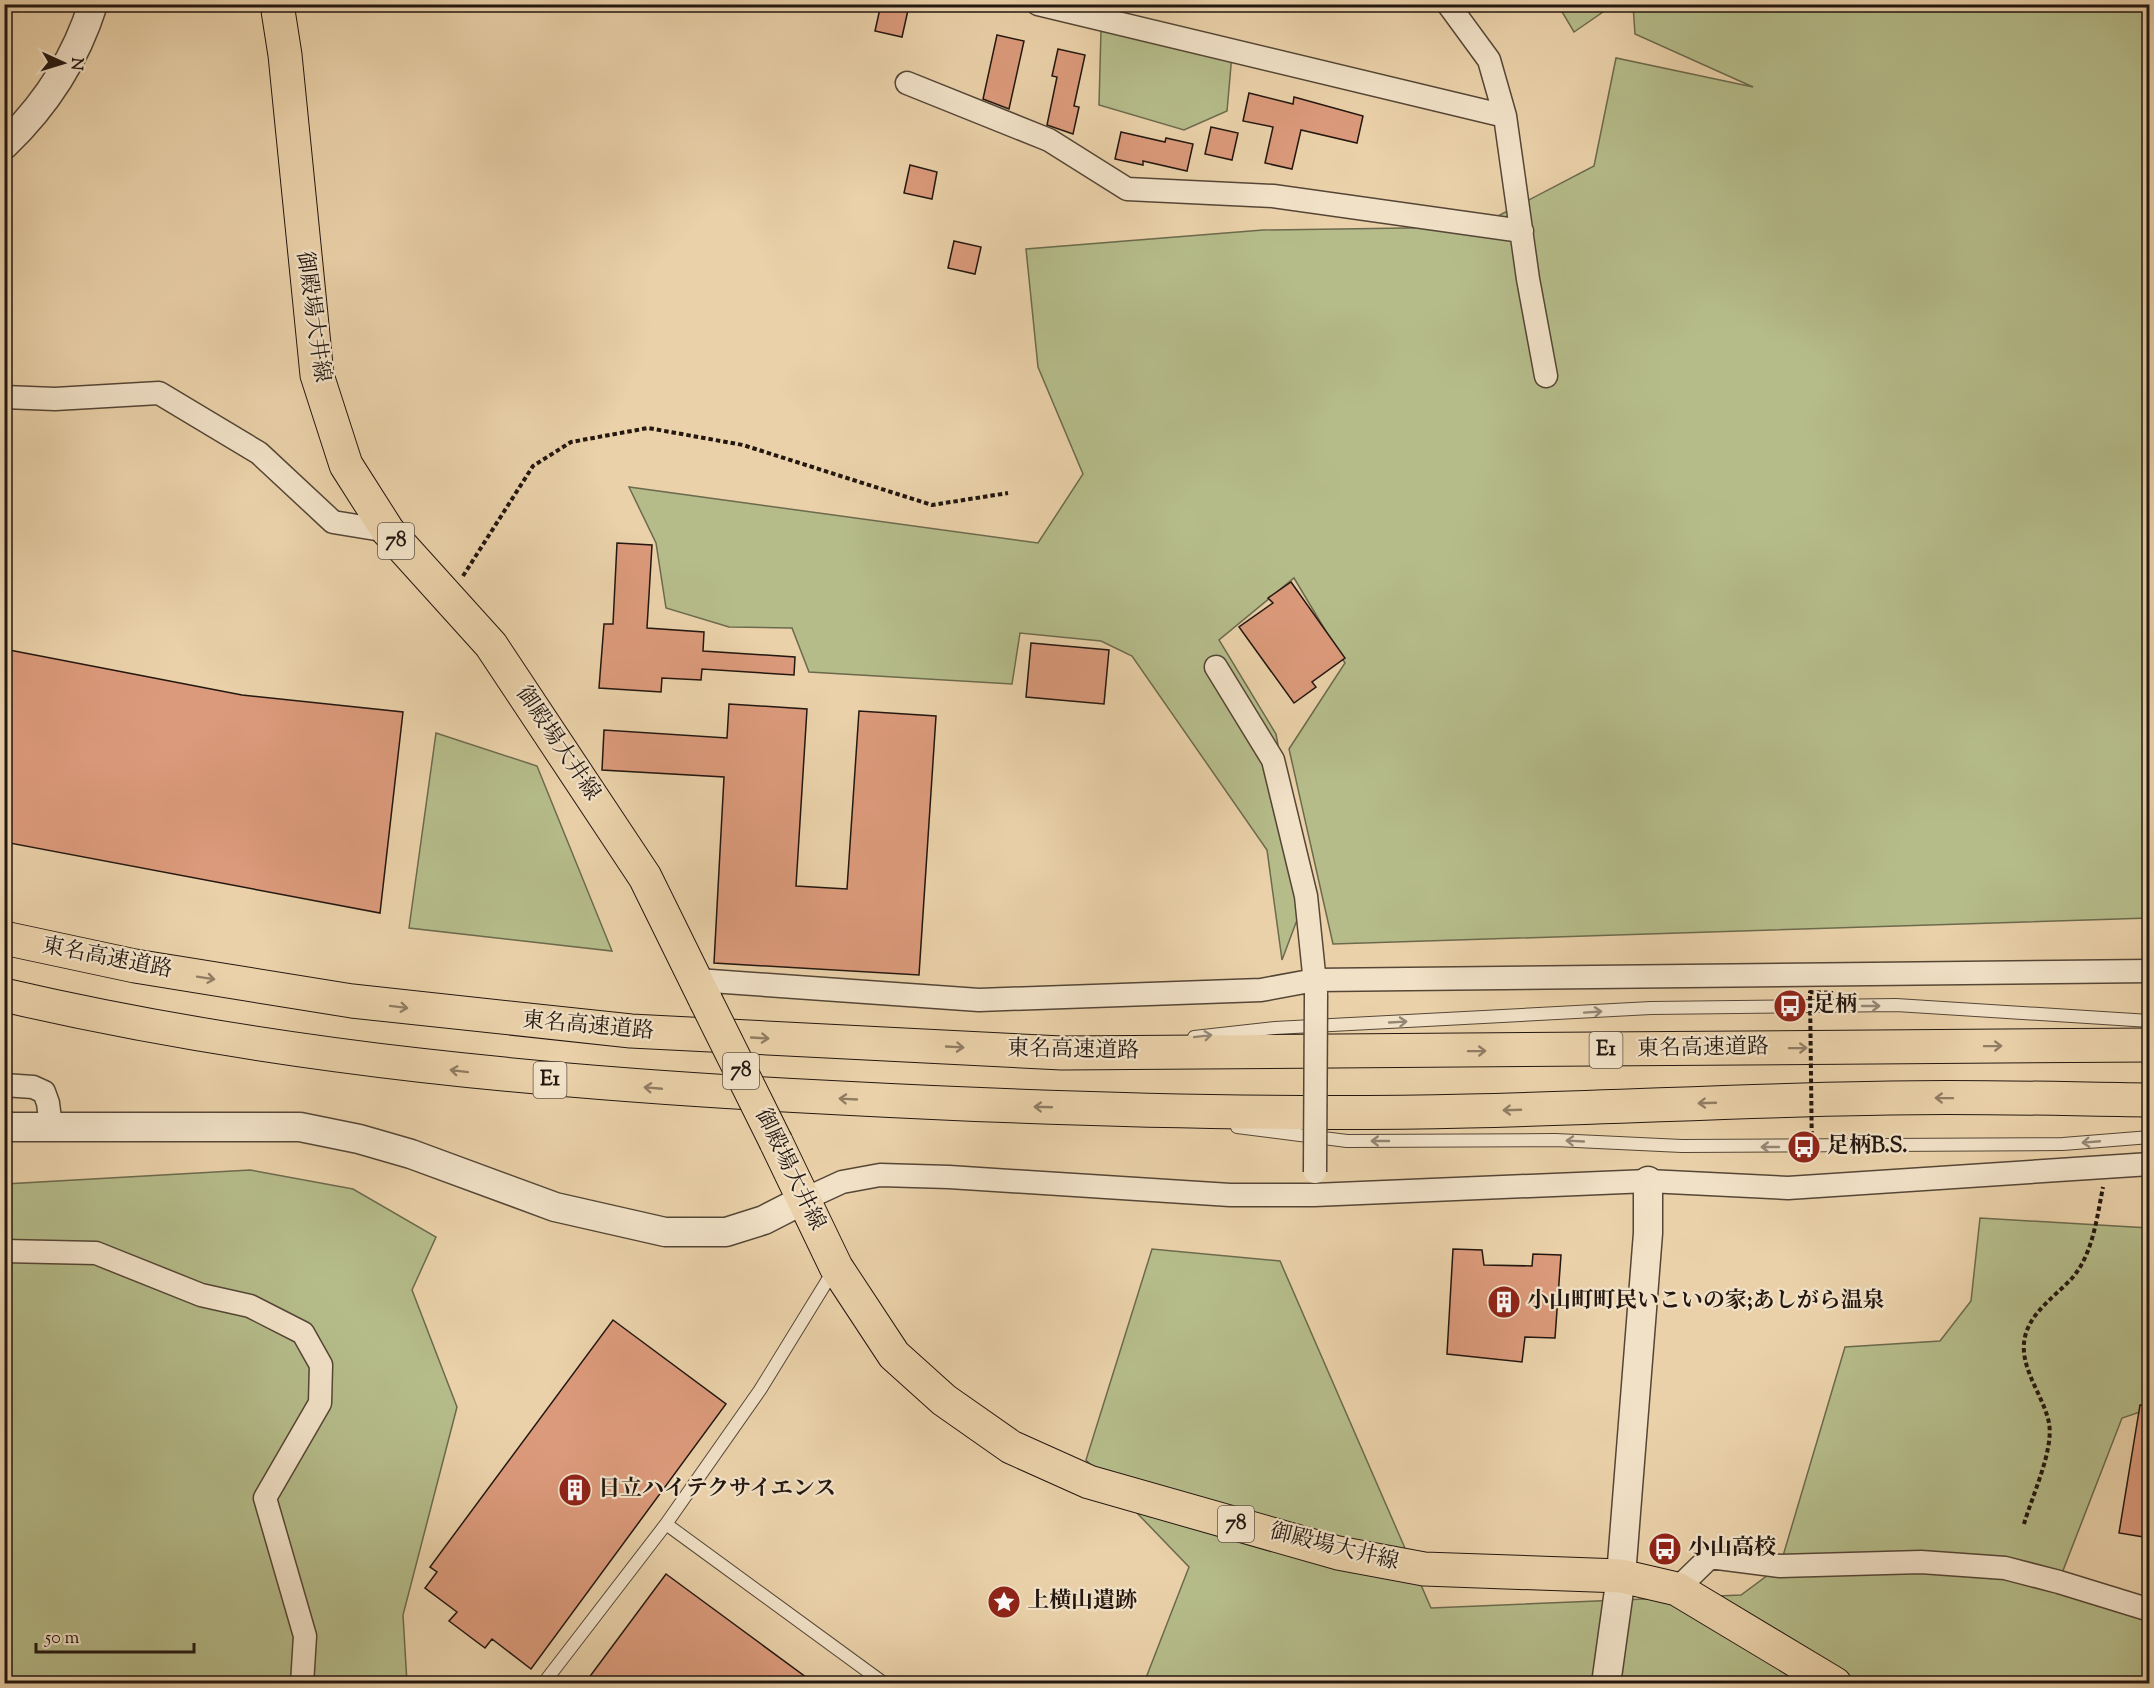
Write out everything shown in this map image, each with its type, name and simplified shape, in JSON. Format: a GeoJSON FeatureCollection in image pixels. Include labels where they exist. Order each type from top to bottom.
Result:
{"type":"FeatureCollection","features":[{"type":"Feature","properties":{"kind":"main road","name":"御殿場大井線"},"geometry":{"type":"LineString","coordinates":[[277,4],[285,55],[317,375],[346,465],[388,531],[491,645],[645,878],[805,1199],[836,1267],[894,1355],[944,1400],[1011,1447],[1089,1482],[1338,1553],[1424,1569],[1621,1576],[1677,1589],[1835,1683]]}},
{"type":"Feature","properties":{"kind":"main road","name":"東名高速道路"},"geometry":{"type":"LineString","coordinates":[[4,938],[135,966],[352,1001],[512,1020],[631,1031],[1062,1053],[2150,1045]]}},
{"type":"Feature","properties":{"kind":"main road","name":"E1"},"geometry":{"type":"LineString","coordinates":[[4,995],[186,1032],[344,1057],[503,1076],[666,1089],[1101,1109],[1465,1111],[1894,1097],[2150,1100]]}},
{"type":"Feature","properties":{"kind":"street"},"geometry":{"type":"LineString","coordinates":[[4,145],[59,81],[84,31],[93,4]]}},
{"type":"Feature","properties":{"kind":"street"},"geometry":{"type":"LineString","coordinates":[[1038,4],[1505,116]]}},
{"type":"Feature","properties":{"kind":"street"},"geometry":{"type":"LineString","coordinates":[[1448,4],[1489,60],[1505,116],[1528,279],[1546,376]]}},
{"type":"Feature","properties":{"kind":"street"},"geometry":{"type":"LineString","coordinates":[[907,83],[1049,140],[1127,189],[1273,196],[1522,231]]}},
{"type":"Feature","properties":{"kind":"street"},"geometry":{"type":"LineString","coordinates":[[4,397],[55,399],[159,393],[259,453],[333,522],[388,531]]}},
{"type":"Feature","properties":{"kind":"street"},"geometry":{"type":"LineString","coordinates":[[1216,667],[1273,760],[1306,896],[1315,987],[1314,1195]]}},
{"type":"Feature","properties":{"kind":"street"},"geometry":{"type":"LineString","coordinates":[[701,991],[979,1000],[1315,987],[2150,970]]}},
{"type":"Feature","properties":{"kind":"street"},"geometry":{"type":"LineString","coordinates":[[4,1085],[33,1087],[44,1092],[48,1102],[51,1127]]}},
{"type":"Feature","properties":{"kind":"street"},"geometry":{"type":"LineString","coordinates":[[4,1127],[300,1127],[358,1139],[411,1154],[555,1207],[665,1233],[726,1232],[764,1220],[842,1182],[880,1175],[949,1177],[1230,1195],[1314,1195],[1648,1181],[1788,1188],[2150,1164]]}},
{"type":"Feature","properties":{"kind":"street"},"geometry":{"type":"LineString","coordinates":[[1606,1683],[1621,1576],[1648,1233],[1648,1181]]}},
{"type":"Feature","properties":{"kind":"street"},"geometry":{"type":"LineString","coordinates":[[4,1251],[96,1253],[201,1295],[250,1306],[303,1333],[321,1365],[320,1403],[265,1498],[305,1636],[302,1683]]}},
{"type":"Feature","properties":{"kind":"street"},"geometry":{"type":"LineString","coordinates":[[1677,1589],[1710,1557],[1780,1566],[1921,1562],[2005,1568],[2150,1610]]}},
{"type":"Feature","properties":{"kind":"lane"},"geometry":{"type":"LineString","coordinates":[[1062,1053],[1275,1028],[1651,1008],[1896,1005],[2150,1021]]}},
{"type":"Feature","properties":{"kind":"lane"},"geometry":{"type":"LineString","coordinates":[[1101,1109],[1347,1141],[1555,1140],[1682,1146],[1815,1147],[2063,1144],[2150,1137]]}},
{"type":"Feature","properties":{"kind":"lane"},"geometry":{"type":"LineString","coordinates":[[543,1683],[666,1524],[760,1390],[836,1267]]}},
{"type":"Feature","properties":{"kind":"lane"},"geometry":{"type":"LineString","coordinates":[[666,1524],[885,1683]]}},
{"type":"Feature","properties":{"kind":"path"},"geometry":{"type":"LineString","coordinates":[[448,599],[532,466],[571,442],[648,428],[743,445],[932,505],[1008,493]]}},
{"type":"Feature","properties":{"kind":"path"},"geometry":{"type":"LineString","coordinates":[[1812,1158],[1810,992],[1833,993]]}},
{"type":"Feature","properties":{"kind":"path"},"geometry":{"type":"LineString","coordinates":[[2024,1524],[2049,1452],[2049,1424],[2036,1385],[2024,1360],[2026,1332],[2044,1304],[2074,1276],[2091,1244],[2108,1166]]}},
{"type":"Feature","properties":{"kind":"green space"},"geometry":{"type":"Polygon","coordinates":[[[1558,5],[1613,5],[1574,32],[1558,5]]]}},
{"type":"Feature","properties":{"kind":"green space"},"geometry":{"type":"Polygon","coordinates":[[[1633,5],[2149,5],[2149,918],[1333,944],[1289,749],[1345,663],[1294,578],[1219,640],[1276,734],[1306,896],[1282,960],[1267,850],[1132,656],[1101,641],[1020,633],[1012,684],[809,672],[792,628],[729,627],[666,608],[656,543],[629,487],[1038,543],[1083,474],[1038,367],[1026,249],[1263,230],[1477,227],[1594,166],[1616,58],[1753,87],[1635,34],[1633,5]]]}},
{"type":"Feature","properties":{"kind":"green space"},"geometry":{"type":"Polygon","coordinates":[[[1101,30],[1232,54],[1227,111],[1184,130],[1099,105],[1101,30]]]}},
{"type":"Feature","properties":{"kind":"green space"},"geometry":{"type":"Polygon","coordinates":[[[436,733],[537,766],[612,951],[409,928],[436,733]]]}},
{"type":"Feature","properties":{"kind":"green space"},"geometry":{"type":"Polygon","coordinates":[[[250,1170],[353,1189],[436,1237],[412,1290],[457,1407],[403,1615],[407,1683],[5,1684],[5,1184],[250,1170]]]}},
{"type":"Feature","properties":{"kind":"green space"},"geometry":{"type":"Polygon","coordinates":[[[1980,1218],[2149,1228],[2149,1409],[2122,1418],[2059,1581],[2149,1598],[2149,1683],[1144,1683],[1189,1567],[1086,1460],[1152,1249],[1280,1261],[1431,1608],[1741,1595],[1780,1566],[1845,1347],[1940,1341],[1971,1301],[1980,1218]]]}},
{"type":"Feature","properties":{"kind":"building"},"geometry":{"type":"Polygon","coordinates":[[[881,4],[908,10],[902,37],[875,31],[881,4]]]}},
{"type":"Feature","properties":{"kind":"building"},"geometry":{"type":"Polygon","coordinates":[[[997,35],[1024,41],[1009,109],[983,99],[997,35]]]}},
{"type":"Feature","properties":{"kind":"building"},"geometry":{"type":"Polygon","coordinates":[[[1058,49],[1085,55],[1074,106],[1079,107],[1073,134],[1047,125],[1057,77],[1052,76],[1058,49]]]}},
{"type":"Feature","properties":{"kind":"building"},"geometry":{"type":"Polygon","coordinates":[[[1249,93],[1293,104],[1294,97],[1363,116],[1357,143],[1301,130],[1292,169],[1265,163],[1273,127],[1243,121],[1249,93]]]}},
{"type":"Feature","properties":{"kind":"building"},"geometry":{"type":"Polygon","coordinates":[[[1211,127],[1238,133],[1232,160],[1205,154],[1211,127]]]}},
{"type":"Feature","properties":{"kind":"building"},"geometry":{"type":"Polygon","coordinates":[[[1121,132],[1165,142],[1166,138],[1193,144],[1187,171],[1143,161],[1143,165],[1115,159],[1121,132]]]}},
{"type":"Feature","properties":{"kind":"building"},"geometry":{"type":"Polygon","coordinates":[[[910,165],[937,172],[932,199],[904,193],[910,165]]]}},
{"type":"Feature","properties":{"kind":"building"},"geometry":{"type":"Polygon","coordinates":[[[954,241],[981,247],[975,274],[948,268],[954,241]]]}},
{"type":"Feature","properties":{"kind":"building"},"geometry":{"type":"Polygon","coordinates":[[[617,543],[652,545],[647,628],[704,632],[703,651],[795,657],[794,675],[702,669],[701,680],[662,678],[661,692],[599,688],[604,624],[613,624],[617,543]]]}},
{"type":"Feature","properties":{"kind":"building"},"geometry":{"type":"Polygon","coordinates":[[[1291,582],[1345,658],[1312,682],[1316,687],[1294,703],[1239,627],[1273,603],[1268,598],[1291,582]]]}},
{"type":"Feature","properties":{"kind":"building"},"geometry":{"type":"Polygon","coordinates":[[[1031,643],[1109,650],[1104,704],[1026,697],[1031,643]]]}},
{"type":"Feature","properties":{"kind":"building"},"geometry":{"type":"Polygon","coordinates":[[[4,649],[242,695],[403,712],[380,913],[4,842],[4,649]]]}},
{"type":"Feature","properties":{"kind":"building"},"geometry":{"type":"Polygon","coordinates":[[[729,704],[807,709],[796,886],[847,889],[859,711],[936,716],[919,975],[714,963],[724,777],[602,770],[604,730],[727,738],[729,704]]]}},
{"type":"Feature","properties":{"kind":"building","name":"小山町町民いこいの家;あしがら温泉"},"geometry":{"type":"Polygon","coordinates":[[[1453,1249],[1482,1250],[1484,1265],[1532,1266],[1533,1254],[1561,1255],[1555,1338],[1525,1337],[1522,1362],[1447,1354],[1453,1249]]]}},
{"type":"Feature","properties":{"kind":"building","name":"日立ハイテクサイエンス"},"geometry":{"type":"Polygon","coordinates":[[[613,1320],[726,1404],[531,1669],[492,1639],[485,1648],[449,1621],[457,1612],[425,1588],[437,1572],[430,1567],[613,1320]]]}},
{"type":"Feature","properties":{"kind":"building"},"geometry":{"type":"Polygon","coordinates":[[[2140,1405],[2150,1406],[2150,1538],[2119,1533],[2140,1405]]]}},
{"type":"Feature","properties":{"kind":"building"},"geometry":{"type":"Polygon","coordinates":[[[666,1574],[814,1683],[585,1683],[666,1574]]]}},
{"type":"Feature","properties":{"kind":"place","name":"足柄"},"geometry":{"type":"Point","coordinates":[1790,1006]}},
{"type":"Feature","properties":{"kind":"place","name":"足柄B.S."},"geometry":{"type":"Point","coordinates":[1804,1147]}},
{"type":"Feature","properties":{"kind":"place","name":"小山町町民いこいの家;あしがら温泉"},"geometry":{"type":"Point","coordinates":[1504,1302]}},
{"type":"Feature","properties":{"kind":"place","name":"日立ハイテクサイエンス"},"geometry":{"type":"Point","coordinates":[575,1490]}},
{"type":"Feature","properties":{"kind":"place","name":"小山高校"},"geometry":{"type":"Point","coordinates":[1665,1549]}},
{"type":"Feature","properties":{"kind":"place","name":"上横山遺跡"},"geometry":{"type":"Point","coordinates":[1004,1602]}}]}
